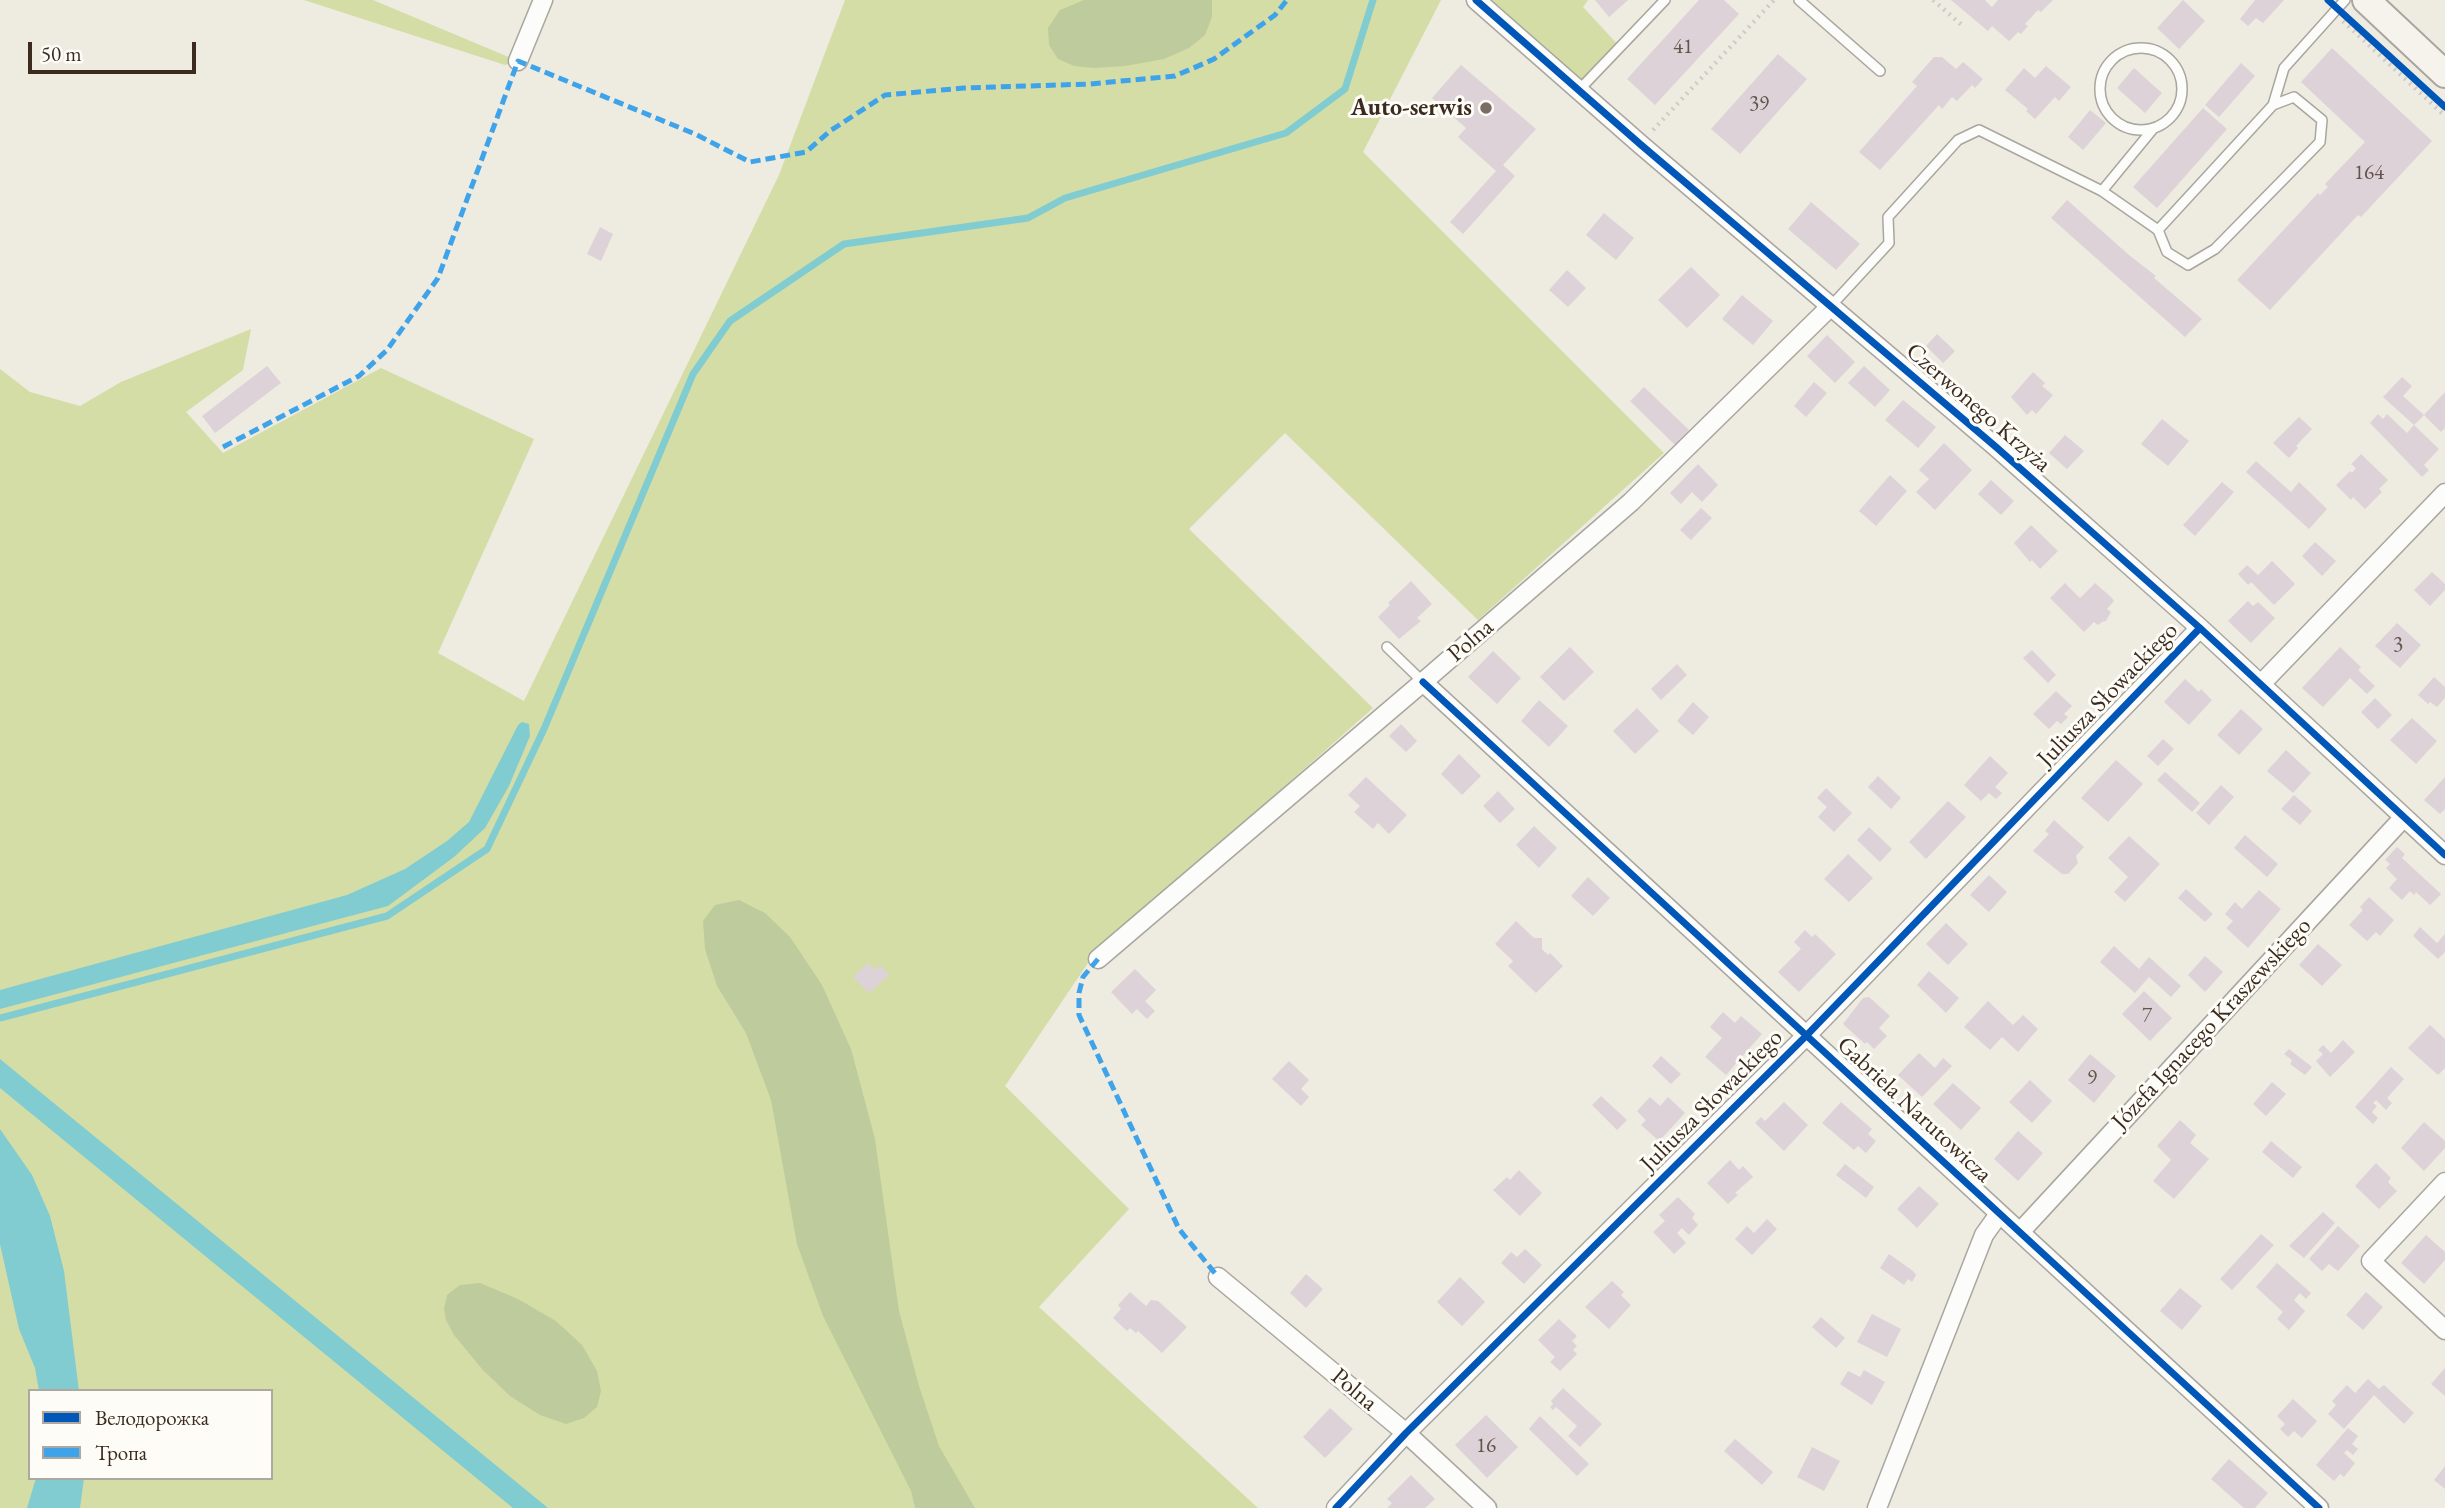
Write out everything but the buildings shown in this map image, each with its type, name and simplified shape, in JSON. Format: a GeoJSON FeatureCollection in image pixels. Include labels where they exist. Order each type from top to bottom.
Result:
{"type":"FeatureCollection","features":[{"type":"Feature","properties":{"kind":"street"},"geometry":{"type":"LineString","coordinates":[[518,61],[543,0]]}},
{"type":"Feature","properties":{"kind":"street","name":"Czerwonego Krzyża"},"geometry":{"type":"LineString","coordinates":[[1476,0],[1640,144],[1996,447],[2262,683],[2445,855]]}},
{"type":"Feature","properties":{"kind":"street"},"geometry":{"type":"LineString","coordinates":[[2366,0],[2445,74]]}},
{"type":"Feature","properties":{"kind":"street","name":"Polna"},"geometry":{"type":"LineString","coordinates":[[1097,959],[1630,502],[1830,307]]}},
{"type":"Feature","properties":{"kind":"street"},"geometry":{"type":"LineString","coordinates":[[2262,683],[2445,493]]}},
{"type":"Feature","properties":{"kind":"street","name":"Juliusza Słowackiego"},"geometry":{"type":"LineString","coordinates":[[1336,1508],[1406,1433],[1806,1036],[2200,628]]}},
{"type":"Feature","properties":{"kind":"street","name":"Gabriela Narutowicza"},"geometry":{"type":"LineString","coordinates":[[1423,682],[2319,1508]]}},
{"type":"Feature","properties":{"kind":"street","name":"Józefa Ignacego Kraszewskiego"},"geometry":{"type":"LineString","coordinates":[[2020,1232],[2404,817]]}},
{"type":"Feature","properties":{"kind":"street"},"geometry":{"type":"LineString","coordinates":[[2445,1182],[2371,1261],[2445,1330]]}},
{"type":"Feature","properties":{"kind":"street"},"geometry":{"type":"LineString","coordinates":[[1877,1508],[1984,1235],[1999,1214]]}},
{"type":"Feature","properties":{"kind":"street","name":"Polna"},"geometry":{"type":"LineString","coordinates":[[1218,1277],[1406,1433],[1487,1508]]}},
{"type":"Feature","properties":{"kind":"lane"},"geometry":{"type":"LineString","coordinates":[[1579,90],[1665,0]]}},
{"type":"Feature","properties":{"kind":"lane"},"geometry":{"type":"LineString","coordinates":[[1799,0],[1880,71]]}},
{"type":"Feature","properties":{"kind":"lane"},"geometry":{"type":"LineString","coordinates":[[2158,230],[2273,105],[2284,68],[2345,0]]}},
{"type":"Feature","properties":{"kind":"lane"},"geometry":{"type":"LineString","coordinates":[[2102,191],[2153,129],[2169,120],[2178,109],[2183,95],[2183,81],[2177,67],[2167,56],[2153,49],[2137,47],[2122,52],[2109,62],[2101,76],[2099,92],[2105,110],[2117,124],[2134,130],[2153,129]]}},
{"type":"Feature","properties":{"kind":"lane"},"geometry":{"type":"LineString","coordinates":[[1830,307],[1889,243],[1888,217],[1958,140],[1979,130],[2102,191],[2158,230],[2167,252],[2188,265],[2215,249],[2320,142],[2322,120],[2294,97],[2273,105]]}},
{"type":"Feature","properties":{"kind":"lane"},"geometry":{"type":"LineString","coordinates":[[1387,647],[1423,682]]}},
{"type":"Feature","properties":{"kind":"path"},"geometry":{"type":"LineString","coordinates":[[1640,144],[1774,0]]}},
{"type":"Feature","properties":{"kind":"path"},"geometry":{"type":"LineString","coordinates":[[1933,0],[1963,26]]}},
{"type":"Feature","properties":{"kind":"path"},"geometry":{"type":"LineString","coordinates":[[2336,11],[2445,107]]}},
{"type":"Feature","properties":{"kind":"path"},"geometry":{"type":"LineString","coordinates":[[2336,11],[2445,116]]}},
{"type":"Feature","properties":{"kind":"green space"},"geometry":{"type":"Polygon","coordinates":[[[304,0],[373,0],[518,61],[505,65],[304,0]]]}},
{"type":"Feature","properties":{"kind":"green space"},"geometry":{"type":"Polygon","coordinates":[[[845,0],[1441,0],[1363,152],[1664,453],[1478,620],[1285,433],[1189,529],[1373,708],[1092,957],[1005,1086],[1129,1209],[1039,1307],[1258,1508],[0,1508],[0,369],[30,392],[80,406],[121,382],[251,329],[243,370],[186,412],[223,453],[381,368],[534,439],[438,653],[524,701],[779,175],[845,0]]]}},
{"type":"Feature","properties":{"kind":"green space"},"geometry":{"type":"Polygon","coordinates":[[[1084,0],[1212,0],[1212,17],[1205,35],[1189,48],[1164,59],[1125,66],[1074,66],[1058,59],[1049,45],[1048,28],[1060,10],[1084,0]]]}},
{"type":"Feature","properties":{"kind":"green space"},"geometry":{"type":"Polygon","coordinates":[[[1484,0],[1588,0],[1583,7],[1622,49],[1586,84],[1484,0]]]}},
{"type":"Feature","properties":{"kind":"green space"},"geometry":{"type":"Polygon","coordinates":[[[739,900],[765,913],[790,937],[822,985],[851,1049],[875,1139],[899,1311],[919,1386],[939,1446],[975,1508],[915,1508],[911,1491],[823,1316],[797,1244],[771,1100],[746,1033],[717,986],[705,949],[703,921],[715,905],[739,900]]]}},
{"type":"Feature","properties":{"kind":"green space"},"geometry":{"type":"Polygon","coordinates":[[[480,1283],[518,1299],[556,1321],[582,1345],[597,1371],[601,1391],[597,1407],[584,1418],[566,1424],[540,1415],[510,1396],[482,1369],[454,1335],[444,1309],[447,1295],[460,1285],[480,1283]]]}},
{"type":"Feature","properties":{"kind":"water"},"geometry":{"type":"Polygon","coordinates":[[[522,722],[529,724],[530,736],[509,786],[485,828],[454,857],[388,906],[0,1009],[0,990],[347,895],[405,869],[447,841],[469,822],[518,725],[522,722]]]}},
{"type":"Feature","properties":{"kind":"water"},"geometry":{"type":"Polygon","coordinates":[[[0,1059],[548,1508],[513,1508],[0,1088],[0,1059]]]}},
{"type":"Feature","properties":{"kind":"water"},"geometry":{"type":"Polygon","coordinates":[[[0,1129],[32,1175],[50,1216],[64,1271],[79,1389],[39,1389],[35,1368],[19,1329],[0,1244],[0,1129]]]}},
{"type":"Feature","properties":{"kind":"water"},"geometry":{"type":"Polygon","coordinates":[[[35,1480],[84,1480],[80,1508],[27,1508],[35,1480]]]}},
{"type":"Feature","properties":{"kind":"waterway"},"geometry":{"type":"LineString","coordinates":[[0,1018],[387,916],[487,849],[544,729],[693,374],[730,321],[844,244],[1028,218],[1065,198],[1286,133],[1345,89],[1373,0]]}},
{"type":"Feature","properties":{"kind":"marked path"},"geometry":{"type":"LineString","coordinates":[[223,447],[359,376],[387,350],[438,278],[518,61],[695,134],[750,162],[806,152],[830,131],[885,95],[964,88],[1090,84],[1175,76],[1214,59],[1275,15],[1287,0]]}},
{"type":"Feature","properties":{"kind":"marked path"},"geometry":{"type":"LineString","coordinates":[[1098,959],[1083,977],[1079,993],[1079,1015],[1179,1229],[1218,1277]]}},
{"type":"Feature","properties":{"kind":"cycle path"},"geometry":{"type":"LineString","coordinates":[[1476,0],[1640,144],[1996,447],[2200,628],[2445,855]]}},
{"type":"Feature","properties":{"kind":"cycle path"},"geometry":{"type":"LineString","coordinates":[[2328,0],[2445,107]]}},
{"type":"Feature","properties":{"kind":"cycle path"},"geometry":{"type":"LineString","coordinates":[[1336,1508],[1406,1433],[1806,1036],[2200,628]]}},
{"type":"Feature","properties":{"kind":"cycle path"},"geometry":{"type":"LineString","coordinates":[[1423,682],[2319,1508]]}},
{"type":"Feature","properties":{"kind":"place","name":"Auto-serwis"},"geometry":{"type":"Point","coordinates":[1486,108]}}]}
